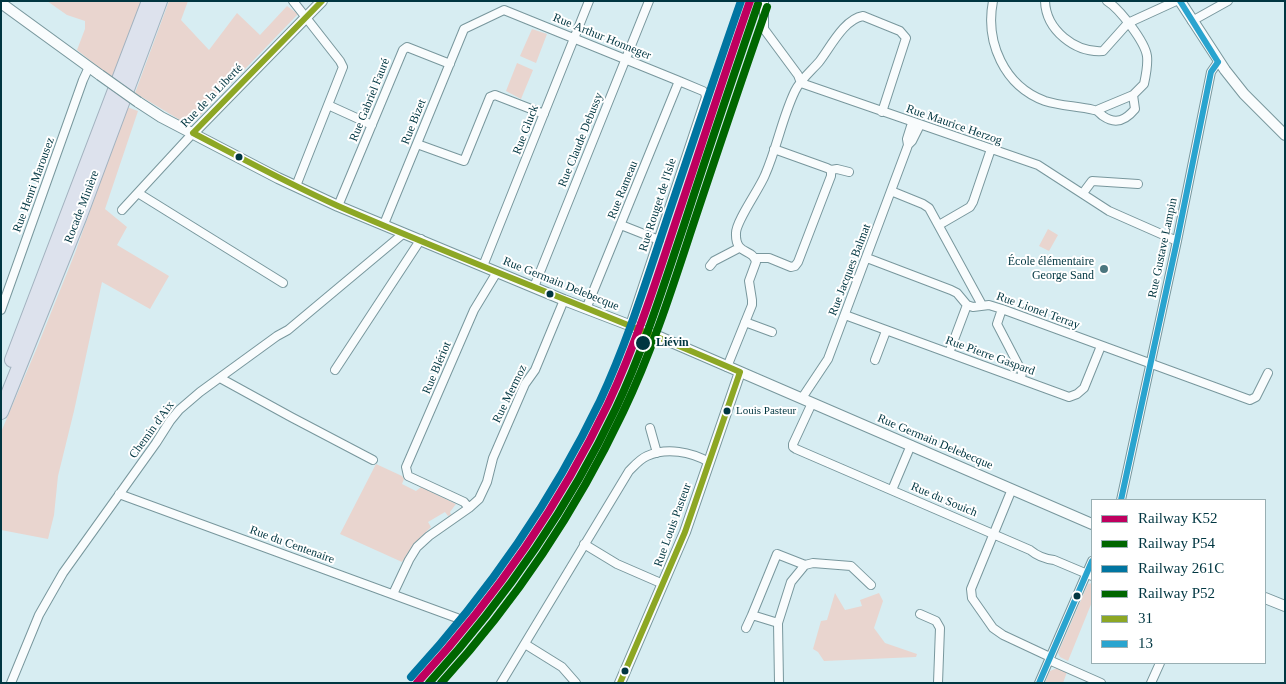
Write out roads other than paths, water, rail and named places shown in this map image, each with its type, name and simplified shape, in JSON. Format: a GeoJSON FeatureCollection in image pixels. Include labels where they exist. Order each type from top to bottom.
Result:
{"type":"FeatureCollection","features":[{"type":"Feature","properties":{"kind":"highway","name":"Rocade Minière"},"geometry":{"type":"LineString","coordinates":[[1,388],[149,1]]}},
{"type":"Feature","properties":{"kind":"highway","name":"Rocade Minière"},"geometry":{"type":"LineString","coordinates":[[1,412],[79,218],[160,1]]}},
{"type":"Feature","properties":{"kind":"street"},"geometry":{"type":"LineString","coordinates":[[293,1],[342,63],[342,70],[296,186]]}},
{"type":"Feature","properties":{"kind":"street","name":"Rue de la Liberté"},"geometry":{"type":"LineString","coordinates":[[122,210],[193,133],[322,1]]}},
{"type":"Feature","properties":{"kind":"street","name":"Rue Gluck"},"geometry":{"type":"LineString","coordinates":[[483,266],[589,1]]}},
{"type":"Feature","properties":{"kind":"street","name":"Rue Claude Debussy"},"geometry":{"type":"LineString","coordinates":[[534,287],[649,1]]}},
{"type":"Feature","properties":{"kind":"street"},"geometry":{"type":"LineString","coordinates":[[764,1],[764,29],[798,75],[800,83]]}},
{"type":"Feature","properties":{"kind":"street"},"geometry":{"type":"LineString","coordinates":[[992,1],[989,18],[998,59],[1021,88],[1044,100],[1062,105],[1097,110],[1133,95],[1144,84],[1147,55],[1140,39],[1121,12],[1107,1]]}},
{"type":"Feature","properties":{"kind":"street"},"geometry":{"type":"LineString","coordinates":[[1045,1],[1046,10],[1052,25],[1057,31],[1076,45],[1089,50],[1103,51],[1128,23],[1176,1]]}},
{"type":"Feature","properties":{"kind":"street"},"geometry":{"type":"LineString","coordinates":[[1180,1],[1218,62],[1244,94],[1285,135]]}},
{"type":"Feature","properties":{"kind":"street"},"geometry":{"type":"LineString","coordinates":[[1192,21],[1228,1]]}},
{"type":"Feature","properties":{"kind":"street","name":"Rue Germain Delebecque"},"geometry":{"type":"LineString","coordinates":[[1,3],[144,106],[296,186],[338,206],[586,309],[630,325],[802,398],[1091,524]]}},
{"type":"Feature","properties":{"kind":"street","name":"Rue Arthur Honneger"},"geometry":{"type":"LineString","coordinates":[[464,29],[504,10],[679,80],[705,93]]}},
{"type":"Feature","properties":{"kind":"street"},"geometry":{"type":"LineString","coordinates":[[831,170],[831,176],[796,266],[768,258],[755,258],[739,248],[737,228],[765,175],[792,97],[800,83],[820,60],[828,47],[852,20],[863,16],[900,31],[906,38],[882,112]]}},
{"type":"Feature","properties":{"kind":"street","name":"Rue Bizet"},"geometry":{"type":"LineString","coordinates":[[384,224],[464,29]]}},
{"type":"Feature","properties":{"kind":"street","name":"Rue Gabriel Fauré"},"geometry":{"type":"LineString","coordinates":[[338,206],[403,50],[406,47],[450,64]]}},
{"type":"Feature","properties":{"kind":"street","name":"Rue Gustave Lampin"},"geometry":{"type":"LineString","coordinates":[[1121,499],[1178,241],[1211,72],[1218,62]]}},
{"type":"Feature","properties":{"kind":"street","name":"Rue Henri Marousez"},"geometry":{"type":"LineString","coordinates":[[1,310],[80,89],[90,67]]}},
{"type":"Feature","properties":{"kind":"street","name":"Rue Rameau"},"geometry":{"type":"LineString","coordinates":[[586,309],[679,80]]}},
{"type":"Feature","properties":{"kind":"street","name":"Rue Maurice Herzog"},"geometry":{"type":"LineString","coordinates":[[800,83],[1045,169],[1116,214],[1178,241]]}},
{"type":"Feature","properties":{"kind":"street","name":"Rue Rouget de l'Isle"},"geometry":{"type":"LineString","coordinates":[[630,325],[706,97],[705,93]]}},
{"type":"Feature","properties":{"kind":"street"},"geometry":{"type":"LineString","coordinates":[[417,144],[464,161],[490,97],[495,95],[544,114]]}},
{"type":"Feature","properties":{"kind":"street"},"geometry":{"type":"LineString","coordinates":[[1097,110],[1104,117],[1114,122],[1120,121],[1129,117],[1135,109],[1133,95]]}},
{"type":"Feature","properties":{"kind":"street"},"geometry":{"type":"LineString","coordinates":[[328,105],[372,125]]}},
{"type":"Feature","properties":{"kind":"street","name":"Rue Jacques Balmat"},"geometry":{"type":"LineString","coordinates":[[802,398],[828,359],[908,145],[907,139],[916,124]]}},
{"type":"Feature","properties":{"kind":"street"},"geometry":{"type":"LineString","coordinates":[[939,225],[970,207],[991,149]]}},
{"type":"Feature","properties":{"kind":"street"},"geometry":{"type":"LineString","coordinates":[[774,150],[831,170],[837,169],[849,172]]}},
{"type":"Feature","properties":{"kind":"street"},"geometry":{"type":"LineString","coordinates":[[1083,193],[1092,181],[1138,184]]}},
{"type":"Feature","properties":{"kind":"street"},"geometry":{"type":"LineString","coordinates":[[891,191],[926,206],[939,225],[982,305]]}},
{"type":"Feature","properties":{"kind":"street"},"geometry":{"type":"LineString","coordinates":[[138,193],[283,282]]}},
{"type":"Feature","properties":{"kind":"street"},"geometry":{"type":"LineString","coordinates":[[621,225],[658,240]]}},
{"type":"Feature","properties":{"kind":"street","name":"Chemin d'Aix"},"geometry":{"type":"LineString","coordinates":[[11,683],[40,615],[63,573],[179,410],[220,378],[288,330],[404,233]]}},
{"type":"Feature","properties":{"kind":"street"},"geometry":{"type":"LineString","coordinates":[[335,370],[421,240]]}},
{"type":"Feature","properties":{"kind":"street"},"geometry":{"type":"LineString","coordinates":[[710,266],[714,261],[739,248]]}},
{"type":"Feature","properties":{"kind":"street"},"geometry":{"type":"LineString","coordinates":[[727,367],[752,300],[749,281],[756,262],[755,258]]}},
{"type":"Feature","properties":{"kind":"street"},"geometry":{"type":"LineString","coordinates":[[866,258],[957,293],[967,305],[949,353]]}},
{"type":"Feature","properties":{"kind":"street","name":"Rue Blériot"},"geometry":{"type":"LineString","coordinates":[[470,508],[464,502],[408,476],[406,467],[474,310],[497,272]]}},
{"type":"Feature","properties":{"kind":"street","name":"Rue Mermoz"},"geometry":{"type":"LineString","coordinates":[[470,508],[479,499],[493,458],[564,300]]}},
{"type":"Feature","properties":{"kind":"street","name":"Rue Lionel Terray"},"geometry":{"type":"LineString","coordinates":[[967,305],[974,307],[988,304],[1250,400],[1256,397],[1268,373]]}},
{"type":"Feature","properties":{"kind":"street"},"geometry":{"type":"LineString","coordinates":[[1002,309],[997,324],[1022,372],[1021,379]]}},
{"type":"Feature","properties":{"kind":"street","name":"Rue Pierre Gaspard"},"geometry":{"type":"LineString","coordinates":[[845,315],[1069,397],[1077,394],[1084,388],[1101,346]]}},
{"type":"Feature","properties":{"kind":"street"},"geometry":{"type":"LineString","coordinates":[[745,322],[772,332]]}},
{"type":"Feature","properties":{"kind":"street"},"geometry":{"type":"LineString","coordinates":[[875,360],[886,331]]}},
{"type":"Feature","properties":{"kind":"street","name":"Rue Louis Pasteur"},"geometry":{"type":"LineString","coordinates":[[620,683],[685,532],[740,372]]}},
{"type":"Feature","properties":{"kind":"street"},"geometry":{"type":"LineString","coordinates":[[220,378],[373,460]]}},
{"type":"Feature","properties":{"kind":"street","name":"Rue du Souich"},"geometry":{"type":"LineString","coordinates":[[812,403],[793,447],[1034,553],[1089,575]]}},
{"type":"Feature","properties":{"kind":"street"},"geometry":{"type":"LineString","coordinates":[[650,428],[657,453]]}},
{"type":"Feature","properties":{"kind":"street"},"geometry":{"type":"LineString","coordinates":[[892,490],[911,445]]}},
{"type":"Feature","properties":{"kind":"street"},"geometry":{"type":"LineString","coordinates":[[501,683],[629,471],[639,461],[657,453],[680,452],[698,456],[709,462]]}},
{"type":"Feature","properties":{"kind":"street"},"geometry":{"type":"LineString","coordinates":[[1012,489],[970,589],[972,598],[993,628],[1003,635],[1101,683]]}},
{"type":"Feature","properties":{"kind":"street","name":"Rue du Centenaire"},"geometry":{"type":"LineString","coordinates":[[119,494],[457,618]]}},
{"type":"Feature","properties":{"kind":"street"},"geometry":{"type":"LineString","coordinates":[[393,594],[417,547],[437,530],[470,508]]}},
{"type":"Feature","properties":{"kind":"street"},"geometry":{"type":"LineString","coordinates":[[584,544],[617,564],[663,584]]}},
{"type":"Feature","properties":{"kind":"street"},"geometry":{"type":"LineString","coordinates":[[746,628],[777,554],[805,564],[851,566],[871,584]]}},
{"type":"Feature","properties":{"kind":"street"},"geometry":{"type":"LineString","coordinates":[[779,683],[778,623],[791,582],[805,564]]}},
{"type":"Feature","properties":{"kind":"street"},"geometry":{"type":"LineString","coordinates":[[1039,683],[1089,575]]}},
{"type":"Feature","properties":{"kind":"street"},"geometry":{"type":"LineString","coordinates":[[1266,598],[1285,606]]}},
{"type":"Feature","properties":{"kind":"street"},"geometry":{"type":"LineString","coordinates":[[920,614],[936,621],[940,628],[938,683]]}},
{"type":"Feature","properties":{"kind":"street"},"geometry":{"type":"LineString","coordinates":[[752,615],[778,623]]}},
{"type":"Feature","properties":{"kind":"street"},"geometry":{"type":"LineString","coordinates":[[525,644],[562,667],[576,683]]}},
{"type":"Feature","properties":{"kind":"street"},"geometry":{"type":"LineString","coordinates":[[1151,683],[1160,664]]}},
{"type":"Feature","properties":{"kind":"rail line","name":"261C"},"geometry":{"type":"LineString","coordinates":[[411,677],[466,613],[516,546],[581,439],[600,401],[636,312],[741,1]]}},
{"type":"Feature","properties":{"kind":"rail line","name":"K52"},"geometry":{"type":"LineString","coordinates":[[417,683],[472,618],[523,551],[568,479],[608,404],[636,338],[750,1]]}},
{"type":"Feature","properties":{"kind":"rail line","name":"P54"},"geometry":{"type":"LineString","coordinates":[[429,683],[483,619],[533,552],[577,482],[616,408],[653,318],[758,4]]}},
{"type":"Feature","properties":{"kind":"rail line","name":"P52"},"geometry":{"type":"LineString","coordinates":[[441,683],[494,620],[542,554],[585,485],[623,412],[643,368],[660,323],[767,7]]}},
{"type":"Feature","properties":{"kind":"place","name":"École élémentaire George Sand"},"geometry":{"type":"Point","coordinates":[1104,269]}},
{"type":"Feature","properties":{"kind":"place","name":"Liévin"},"geometry":{"type":"Point","coordinates":[643,343]}},
{"type":"Feature","properties":{"kind":"place","name":"Louis Pasteur"},"geometry":{"type":"Point","coordinates":[727,411]}}]}
